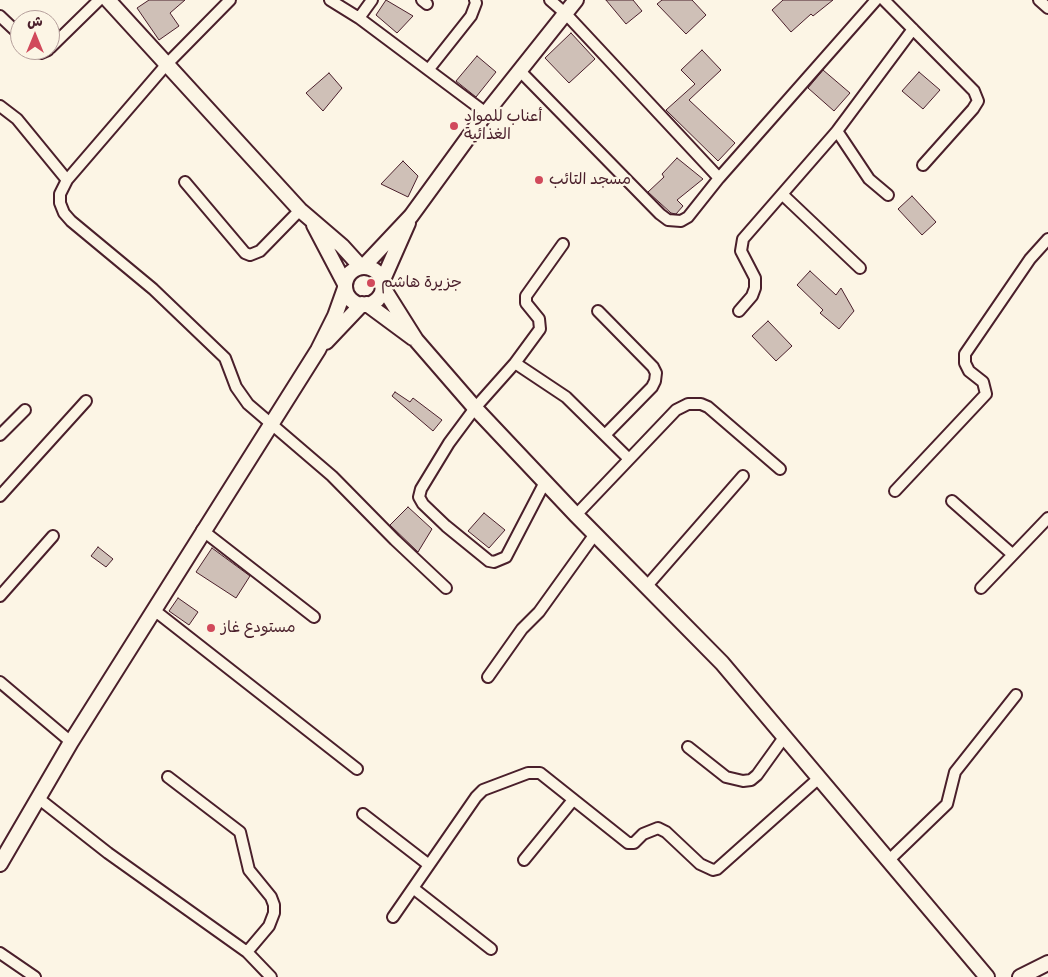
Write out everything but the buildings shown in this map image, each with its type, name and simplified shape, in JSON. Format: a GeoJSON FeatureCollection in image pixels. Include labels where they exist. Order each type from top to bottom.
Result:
{"type":"FeatureCollection","features":[{"type":"Feature","properties":{"kind":"street"},"geometry":{"type":"LineString","coordinates":[[60,38],[99,0]]}},
{"type":"Feature","properties":{"kind":"street"},"geometry":{"type":"LineString","coordinates":[[108,0],[300,210],[342,246],[362,267],[375,271],[416,340],[475,408],[576,515],[716,656],[987,977]]}},
{"type":"Feature","properties":{"kind":"street"},"geometry":{"type":"LineString","coordinates":[[230,0],[166,65],[67,180],[60,194],[60,203],[64,213],[71,222],[153,288],[214,347],[230,368],[240,395],[332,476],[395,540],[446,588]]}},
{"type":"Feature","properties":{"kind":"street"},"geometry":{"type":"LineString","coordinates":[[330,0],[359,18],[486,113]]}},
{"type":"Feature","properties":{"kind":"street"},"geometry":{"type":"LineString","coordinates":[[359,18],[372,0]]}},
{"type":"Feature","properties":{"kind":"street"},"geometry":{"type":"LineString","coordinates":[[429,69],[471,16],[476,3],[475,0]]}},
{"type":"Feature","properties":{"kind":"street"},"geometry":{"type":"LineString","coordinates":[[550,0],[566,14],[719,178]]}},
{"type":"Feature","properties":{"kind":"street"},"geometry":{"type":"LineString","coordinates":[[0,864],[71,742],[202,530],[318,350],[335,316],[350,273],[362,267],[411,216],[486,113],[521,72],[576,0]]}},
{"type":"Feature","properties":{"kind":"street"},"geometry":{"type":"LineString","coordinates":[[521,72],[668,220],[681,221],[688,216],[719,178],[876,0]]}},
{"type":"Feature","properties":{"kind":"street"},"geometry":{"type":"LineString","coordinates":[[884,0],[974,91],[978,101],[923,165]]}},
{"type":"Feature","properties":{"kind":"street"},"geometry":{"type":"LineString","coordinates":[[1039,0],[1048,8]]}},
{"type":"Feature","properties":{"kind":"street"},"geometry":{"type":"LineString","coordinates":[[0,16],[10,26]]}},
{"type":"Feature","properties":{"kind":"street"},"geometry":{"type":"LineString","coordinates":[[739,311],[752,296],[755,288],[754,278],[741,251],[743,239],[837,131],[913,29]]}},
{"type":"Feature","properties":{"kind":"street"},"geometry":{"type":"LineString","coordinates":[[0,106],[21,124],[31,140],[67,180]]}},
{"type":"Feature","properties":{"kind":"street"},"geometry":{"type":"LineString","coordinates":[[837,131],[869,179],[888,196]]}},
{"type":"Feature","properties":{"kind":"street"},"geometry":{"type":"LineString","coordinates":[[185,182],[245,253],[250,255],[260,251],[300,210]]}},
{"type":"Feature","properties":{"kind":"street"},"geometry":{"type":"LineString","coordinates":[[783,195],[860,268]]}},
{"type":"Feature","properties":{"kind":"street"},"geometry":{"type":"LineString","coordinates":[[318,350],[364,304],[378,298],[382,284],[411,216]]}},
{"type":"Feature","properties":{"kind":"street"},"geometry":{"type":"LineString","coordinates":[[313,222],[351,300],[364,304],[416,340]]}},
{"type":"Feature","properties":{"kind":"street"},"geometry":{"type":"LineString","coordinates":[[895,491],[986,394],[983,382],[969,371],[965,363],[965,354],[1030,259],[1048,239]]}},
{"type":"Feature","properties":{"kind":"street"},"geometry":{"type":"LineString","coordinates":[[545,482],[506,557],[500,562],[489,561],[423,504],[419,497],[421,489],[449,443],[475,408],[515,363],[540,329],[539,319],[526,303],[526,296],[563,244]]}},
{"type":"Feature","properties":{"kind":"street"},"geometry":{"type":"LineString","coordinates":[[598,311],[653,366],[656,373],[652,387],[605,435]]}},
{"type":"Feature","properties":{"kind":"street"},"geometry":{"type":"LineString","coordinates":[[515,363],[557,389],[629,459]]}},
{"type":"Feature","properties":{"kind":"street"},"geometry":{"type":"LineString","coordinates":[[0,496],[86,401]]}},
{"type":"Feature","properties":{"kind":"street"},"geometry":{"type":"LineString","coordinates":[[576,515],[676,410],[688,404],[701,404],[708,407],[780,469]]}},
{"type":"Feature","properties":{"kind":"street"},"geometry":{"type":"LineString","coordinates":[[0,435],[25,410]]}},
{"type":"Feature","properties":{"kind":"street"},"geometry":{"type":"LineString","coordinates":[[646,587],[742,476]]}},
{"type":"Feature","properties":{"kind":"street"},"geometry":{"type":"LineString","coordinates":[[952,501],[1012,554]]}},
{"type":"Feature","properties":{"kind":"street"},"geometry":{"type":"LineString","coordinates":[[981,588],[1048,518]]}},
{"type":"Feature","properties":{"kind":"street"},"geometry":{"type":"LineString","coordinates":[[202,530],[314,617]]}},
{"type":"Feature","properties":{"kind":"street"},"geometry":{"type":"LineString","coordinates":[[488,677],[522,629],[539,612],[595,534]]}},
{"type":"Feature","properties":{"kind":"street"},"geometry":{"type":"LineString","coordinates":[[0,596],[53,536]]}},
{"type":"Feature","properties":{"kind":"street"},"geometry":{"type":"LineString","coordinates":[[154,610],[357,769]]}},
{"type":"Feature","properties":{"kind":"street"},"geometry":{"type":"LineString","coordinates":[[0,682],[71,742]]}},
{"type":"Feature","properties":{"kind":"street"},"geometry":{"type":"LineString","coordinates":[[888,861],[948,804],[955,772],[1016,695]]}},
{"type":"Feature","properties":{"kind":"street"},"geometry":{"type":"LineString","coordinates":[[688,747],[726,777],[742,781],[751,780],[757,775],[785,736]]}},
{"type":"Feature","properties":{"kind":"street"},"geometry":{"type":"LineString","coordinates":[[393,917],[483,790],[534,772],[540,772],[628,843],[634,843],[643,834],[658,828],[666,832],[700,864],[712,870],[717,869],[819,778]]}},
{"type":"Feature","properties":{"kind":"street"},"geometry":{"type":"LineString","coordinates":[[168,777],[240,832],[249,870],[271,897],[274,913],[269,926],[247,952]]}},
{"type":"Feature","properties":{"kind":"street"},"geometry":{"type":"LineString","coordinates":[[38,798],[108,854],[247,952],[271,977]]}},
{"type":"Feature","properties":{"kind":"street"},"geometry":{"type":"LineString","coordinates":[[524,860],[573,800]]}},
{"type":"Feature","properties":{"kind":"street"},"geometry":{"type":"LineString","coordinates":[[363,814],[429,865]]}},
{"type":"Feature","properties":{"kind":"street"},"geometry":{"type":"LineString","coordinates":[[413,888],[491,949]]}},
{"type":"Feature","properties":{"kind":"street"},"geometry":{"type":"LineString","coordinates":[[0,953],[35,977]]}},
{"type":"Feature","properties":{"kind":"street"},"geometry":{"type":"LineString","coordinates":[[1020,977],[1048,963]]}},
{"type":"Feature","properties":{"kind":"place","name":"أعناب للمواد الغذائية"},"geometry":{"type":"Point","coordinates":[454,126]}},
{"type":"Feature","properties":{"kind":"place","name":"مسجد التائب"},"geometry":{"type":"Point","coordinates":[539,180]}},
{"type":"Feature","properties":{"kind":"place","name":"جزيرة هاشم"},"geometry":{"type":"Point","coordinates":[371,283]}},
{"type":"Feature","properties":{"kind":"place","name":"مستودع غاز"},"geometry":{"type":"Point","coordinates":[211,628]}}]}
